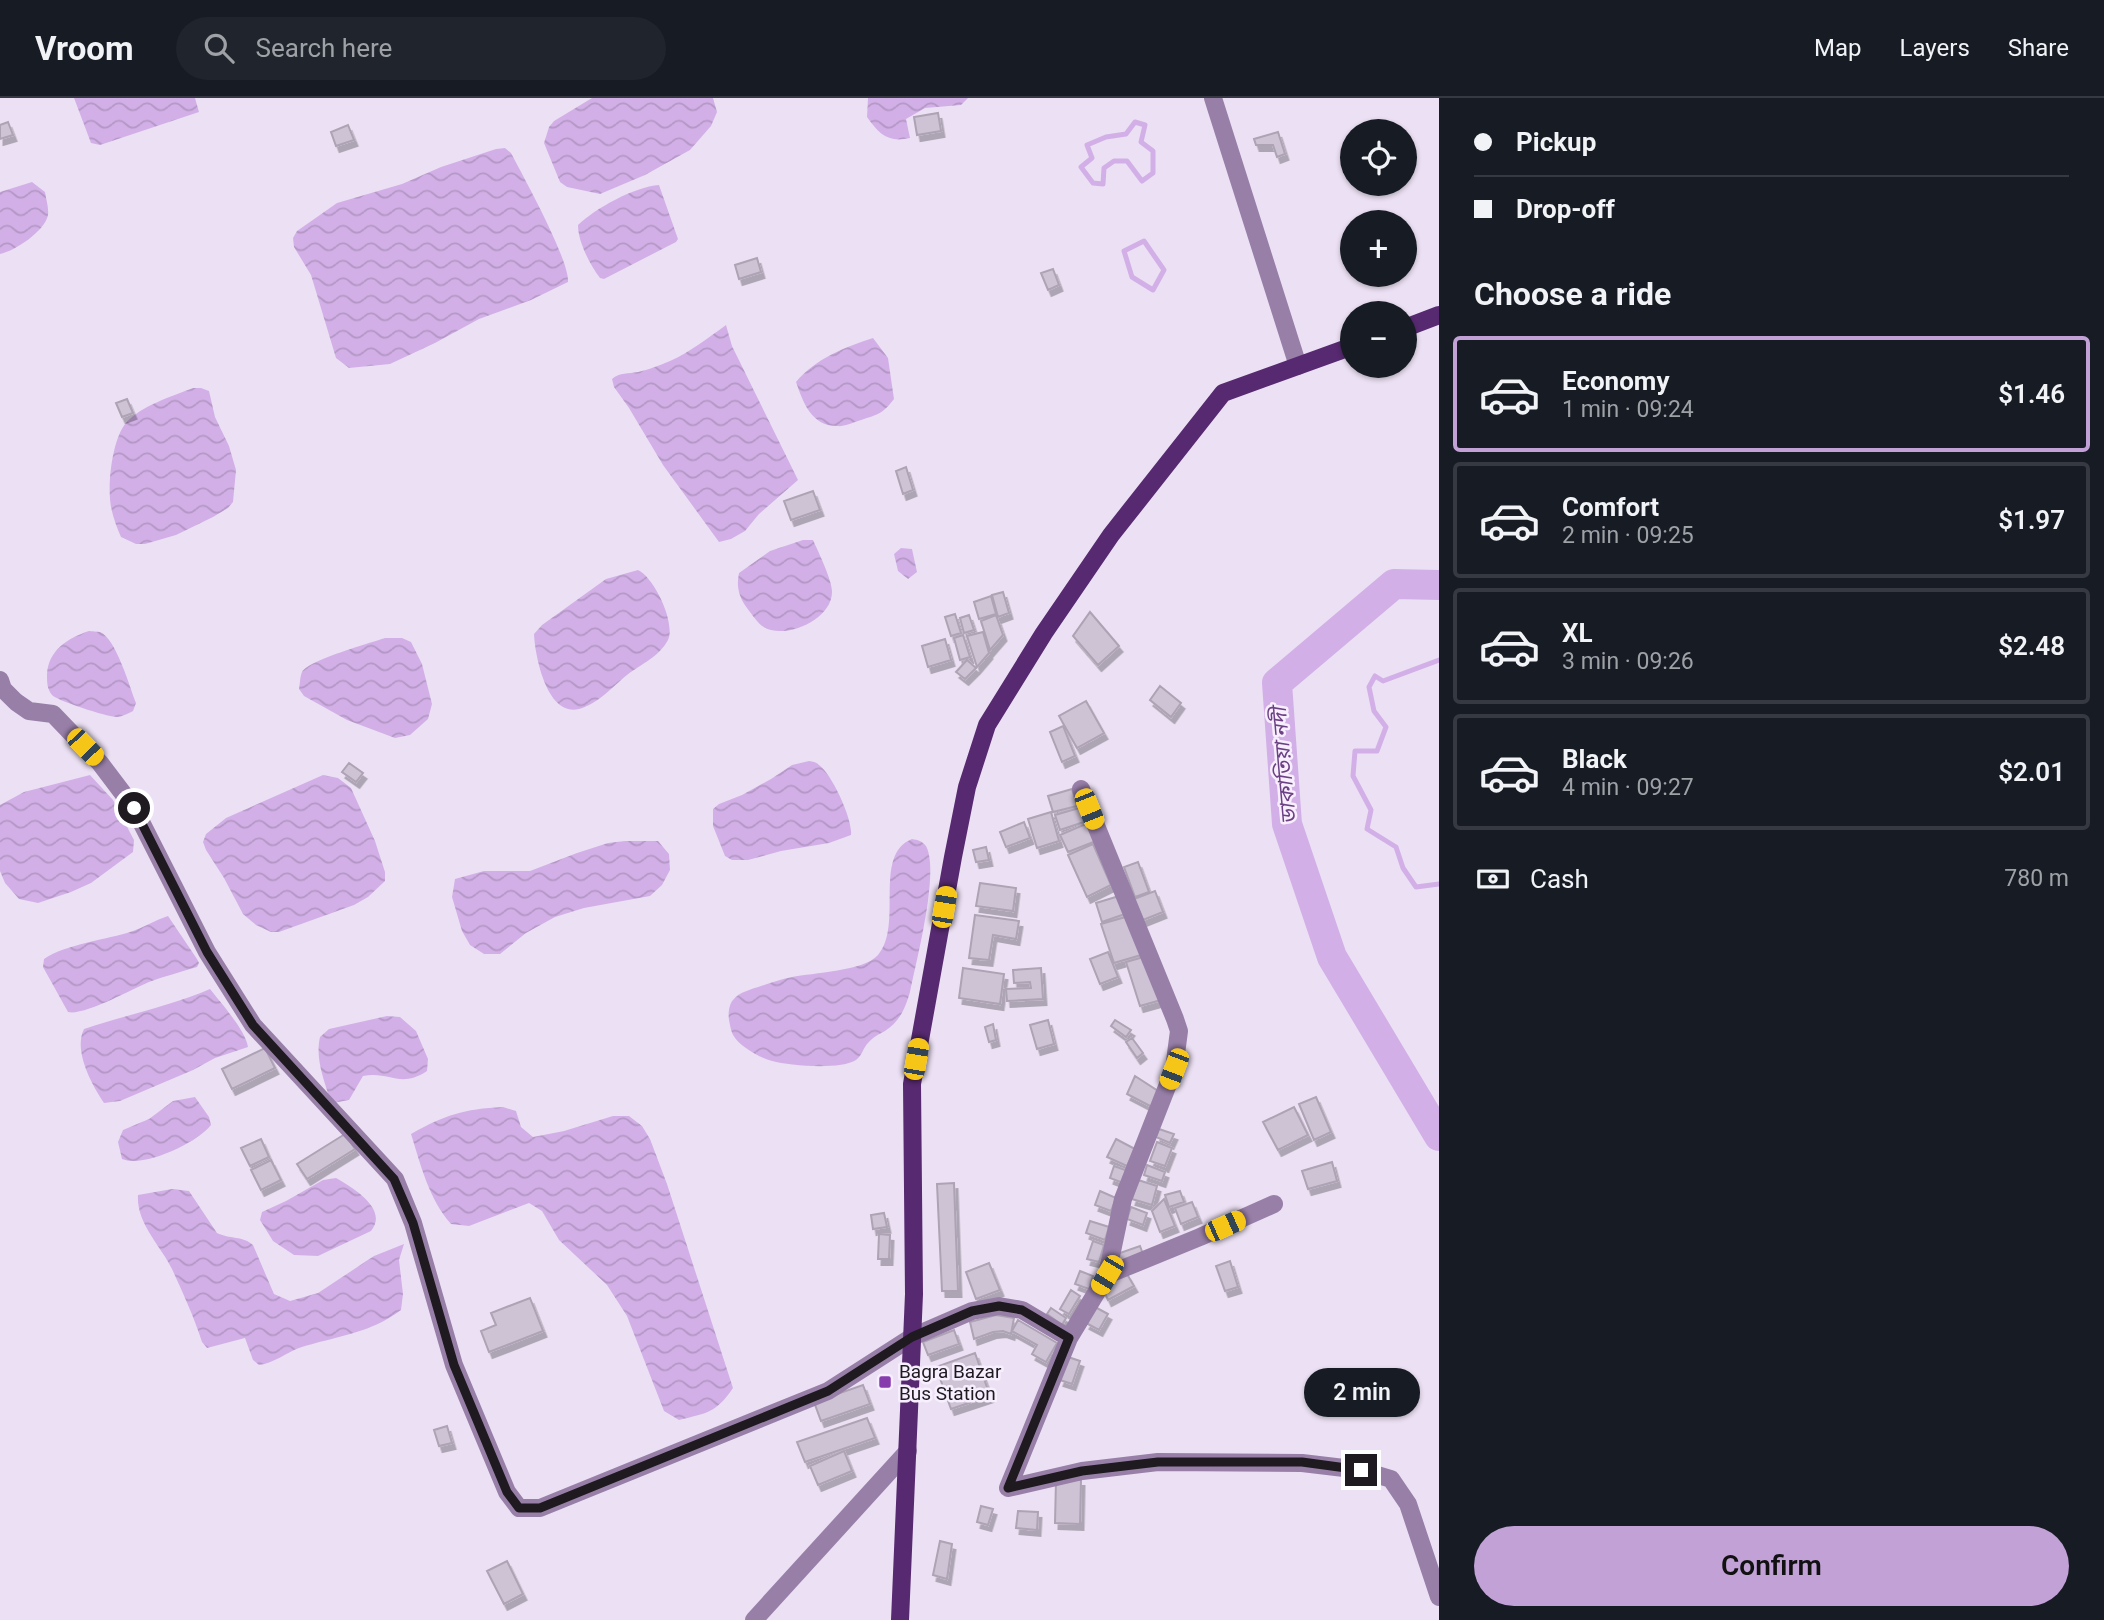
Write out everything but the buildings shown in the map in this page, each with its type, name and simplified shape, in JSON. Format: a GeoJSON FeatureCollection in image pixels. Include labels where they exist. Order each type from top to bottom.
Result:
{"type":"FeatureCollection","features":[{"type":"Feature","properties":{"kind":"main road"},"geometry":{"type":"LineString","coordinates":[[1417,324],[1439,316]]}},
{"type":"Feature","properties":{"kind":"main road"},"geometry":{"type":"LineString","coordinates":[[900,1620],[914,1294],[912,1084],[967,788],[987,725],[1044,633],[1111,535],[1223,393],[1340,351]]}},
{"type":"Feature","properties":{"kind":"street"},"geometry":{"type":"LineString","coordinates":[[1213,98],[1298,366]]}},
{"type":"Feature","properties":{"kind":"street"},"geometry":{"type":"LineString","coordinates":[[0,680],[16,702],[29,711],[53,715],[100,763],[134,808],[207,952],[253,1025],[394,1179],[413,1223],[454,1365],[507,1492],[519,1508],[540,1508],[828,1391],[912,1337],[972,1311],[999,1306],[1022,1310],[1069,1338]]}},
{"type":"Feature","properties":{"kind":"street"},"geometry":{"type":"LineString","coordinates":[[1081,789],[1180,1031],[1174,1069],[1123,1199],[1107,1275],[1069,1338],[1008,1488],[1082,1471],[1158,1462],[1302,1462],[1361,1470],[1391,1479],[1408,1504],[1439,1597]]}},
{"type":"Feature","properties":{"kind":"street"},"geometry":{"type":"LineString","coordinates":[[1107,1275],[1274,1204]]}},
{"type":"Feature","properties":{"kind":"street"},"geometry":{"type":"LineString","coordinates":[[754,1620],[908,1451]]}},
{"type":"Feature","properties":{"kind":"water"},"geometry":{"type":"Polygon","coordinates":[[[74,98],[195,98],[199,112],[100,145],[91,143],[74,98]]]}},
{"type":"Feature","properties":{"kind":"water"},"geometry":{"type":"Polygon","coordinates":[[[592,98],[713,98],[717,112],[711,126],[690,150],[645,175],[600,194],[567,187],[560,182],[544,143],[554,121],[592,98]]]}},
{"type":"Feature","properties":{"kind":"water"},"geometry":{"type":"Polygon","coordinates":[[[868,98],[968,98],[961,105],[925,108],[906,119],[910,138],[896,139],[885,136],[867,117],[868,98]]]}},
{"type":"Feature","properties":{"kind":"water"},"geometry":{"type":"Polygon","coordinates":[[[505,148],[511,153],[545,218],[562,256],[568,282],[531,300],[479,319],[390,364],[349,368],[336,358],[311,275],[294,247],[293,238],[297,231],[337,203],[402,184],[441,167],[505,148]]]}},
{"type":"Feature","properties":{"kind":"water"},"geometry":{"type":"Polygon","coordinates":[[[32,182],[45,192],[48,212],[46,221],[28,239],[0,254],[0,192],[32,182]]]}},
{"type":"Feature","properties":{"kind":"water"},"geometry":{"type":"Polygon","coordinates":[[[659,185],[678,239],[604,279],[600,278],[585,253],[578,225],[616,199],[659,185]]]}},
{"type":"Feature","properties":{"kind":"water"},"geometry":{"type":"Polygon","coordinates":[[[726,325],[732,346],[798,480],[759,514],[745,531],[719,542],[663,465],[614,387],[612,379],[621,374],[642,371],[670,361],[726,325]]]}},
{"type":"Feature","properties":{"kind":"water"},"geometry":{"type":"Polygon","coordinates":[[[873,338],[888,358],[894,399],[878,414],[848,425],[828,425],[821,422],[809,411],[796,382],[821,360],[873,338]]]}},
{"type":"Feature","properties":{"kind":"water"},"geometry":{"type":"Polygon","coordinates":[[[193,388],[209,391],[215,417],[229,446],[236,470],[233,502],[213,517],[176,535],[136,544],[121,537],[111,507],[110,475],[117,440],[126,423],[140,411],[193,388]]]}},
{"type":"Feature","properties":{"kind":"water"},"geometry":{"type":"Polygon","coordinates":[[[803,540],[813,540],[831,586],[831,600],[819,616],[800,627],[780,631],[767,629],[758,622],[742,600],[738,587],[739,573],[770,551],[803,540]]]}},
{"type":"Feature","properties":{"kind":"water"},"geometry":{"type":"Polygon","coordinates":[[[901,548],[912,549],[917,572],[908,579],[898,571],[894,554],[901,548]]]}},
{"type":"Feature","properties":{"kind":"water"},"geometry":{"type":"Polygon","coordinates":[[[638,570],[651,582],[662,601],[669,623],[668,640],[655,656],[599,699],[586,707],[568,709],[551,695],[545,683],[534,634],[542,625],[606,579],[638,570]]]}},
{"type":"Feature","properties":{"kind":"water"},"geometry":{"type":"Polygon","coordinates":[[[89,631],[100,632],[112,644],[136,703],[133,711],[120,717],[94,712],[50,693],[48,666],[55,652],[67,641],[89,631]]]}},
{"type":"Feature","properties":{"kind":"water"},"geometry":{"type":"Polygon","coordinates":[[[385,638],[402,638],[411,642],[422,664],[432,704],[428,719],[410,735],[395,738],[347,720],[304,696],[299,689],[301,674],[307,667],[327,657],[385,638]]]}},
{"type":"Feature","properties":{"kind":"water"},"geometry":{"type":"Polygon","coordinates":[[[809,761],[817,763],[824,770],[835,787],[849,819],[851,835],[829,843],[748,860],[732,860],[725,856],[713,826],[713,809],[792,765],[809,761]]]}},
{"type":"Feature","properties":{"kind":"water"},"geometry":{"type":"Polygon","coordinates":[[[90,775],[113,800],[134,840],[133,852],[91,883],[71,892],[38,903],[19,899],[5,883],[0,871],[0,805],[24,792],[90,775]]]}},
{"type":"Feature","properties":{"kind":"water"},"geometry":{"type":"Polygon","coordinates":[[[323,775],[338,778],[351,788],[375,841],[385,872],[385,881],[368,897],[354,905],[279,932],[271,932],[256,925],[243,914],[203,842],[206,834],[226,818],[323,775]]]}},
{"type":"Feature","properties":{"kind":"water"},"geometry":{"type":"Polygon","coordinates":[[[912,839],[926,846],[930,858],[929,895],[910,992],[898,1019],[870,1041],[856,1060],[839,1065],[803,1066],[780,1063],[750,1051],[740,1043],[732,1033],[729,1015],[732,1002],[739,995],[788,978],[861,965],[878,955],[889,926],[893,860],[900,847],[912,839]]]}},
{"type":"Feature","properties":{"kind":"water"},"geometry":{"type":"Polygon","coordinates":[[[658,841],[669,854],[670,870],[662,885],[650,896],[584,908],[555,917],[526,933],[500,954],[484,954],[470,945],[462,931],[452,897],[455,879],[484,871],[530,871],[608,843],[658,841]]]}},
{"type":"Feature","properties":{"kind":"water"},"geometry":{"type":"Polygon","coordinates":[[[168,916],[197,959],[197,967],[149,982],[85,1010],[68,1012],[43,967],[44,959],[75,946],[133,931],[168,916]]]}},
{"type":"Feature","properties":{"kind":"water"},"geometry":{"type":"Polygon","coordinates":[[[210,989],[238,1025],[248,1047],[215,1058],[120,1101],[104,1103],[89,1077],[82,1057],[81,1038],[84,1029],[210,989]]]}},
{"type":"Feature","properties":{"kind":"water"},"geometry":{"type":"Polygon","coordinates":[[[387,1016],[400,1017],[416,1031],[428,1059],[427,1071],[409,1079],[363,1076],[349,1100],[333,1103],[321,1069],[320,1037],[329,1029],[387,1016]]]}},
{"type":"Feature","properties":{"kind":"water"},"geometry":{"type":"Polygon","coordinates":[[[195,1097],[209,1117],[211,1125],[204,1132],[182,1146],[156,1157],[132,1161],[122,1159],[118,1142],[123,1130],[149,1119],[173,1101],[195,1097]]]}},
{"type":"Feature","properties":{"kind":"water"},"geometry":{"type":"Polygon","coordinates":[[[503,1107],[516,1111],[521,1127],[533,1137],[613,1116],[629,1116],[642,1126],[650,1139],[667,1184],[733,1388],[716,1407],[679,1420],[664,1411],[627,1316],[607,1285],[559,1240],[542,1211],[529,1203],[469,1226],[451,1224],[443,1214],[426,1182],[411,1134],[455,1114],[503,1107]]]}},
{"type":"Feature","properties":{"kind":"water"},"geometry":{"type":"Polygon","coordinates":[[[336,1178],[359,1193],[372,1207],[376,1215],[371,1231],[318,1256],[294,1255],[273,1241],[260,1220],[262,1212],[323,1180],[336,1178]]]}},
{"type":"Feature","properties":{"kind":"water"},"geometry":{"type":"Polygon","coordinates":[[[172,1189],[189,1191],[217,1233],[245,1240],[253,1245],[274,1294],[290,1301],[318,1293],[374,1256],[404,1244],[399,1260],[403,1294],[401,1310],[377,1324],[299,1348],[259,1365],[253,1360],[245,1338],[207,1348],[202,1342],[172,1269],[145,1225],[138,1205],[138,1195],[172,1189]]]}},
{"type":"Feature","properties":{"kind":"waterway"},"geometry":{"type":"LineString","coordinates":[[1135,122],[1145,125],[1141,142],[1153,151],[1153,173],[1142,181],[1127,161],[1114,161],[1104,168],[1103,184],[1093,183],[1081,167],[1092,158],[1087,145],[1106,137],[1126,134],[1135,122]]}},
{"type":"Feature","properties":{"kind":"waterway"},"geometry":{"type":"LineString","coordinates":[[1144,241],[1164,270],[1153,290],[1132,277],[1124,251],[1144,241]]}},
{"type":"Feature","properties":{"kind":"waterway","name":"ডাকাতিয়া নদী"},"geometry":{"type":"LineString","coordinates":[[1439,585],[1394,584],[1277,683],[1287,824],[1332,957],[1439,1136]]}},
{"type":"Feature","properties":{"kind":"waterway"},"geometry":{"type":"LineString","coordinates":[[1439,660],[1383,681],[1375,676],[1369,687],[1374,711],[1386,727],[1377,751],[1355,751],[1353,776],[1371,810],[1367,829],[1396,847],[1403,868],[1416,887],[1439,884]]}},
{"type":"Feature","properties":{"kind":"place","name":"Bagra Bazar Bus Station"},"geometry":{"type":"Point","coordinates":[885,1382]}},
{"type":"Feature","properties":{"kind":"route"},"geometry":{"type":"LineString","coordinates":[[134,808],[207,952],[253,1025],[394,1179],[413,1223],[454,1365],[507,1492],[519,1508],[540,1508],[828,1391],[912,1337],[972,1311],[999,1306],[1022,1310],[1069,1338],[1008,1488],[1082,1471],[1158,1462],[1302,1462],[1361,1470]]}}]}
